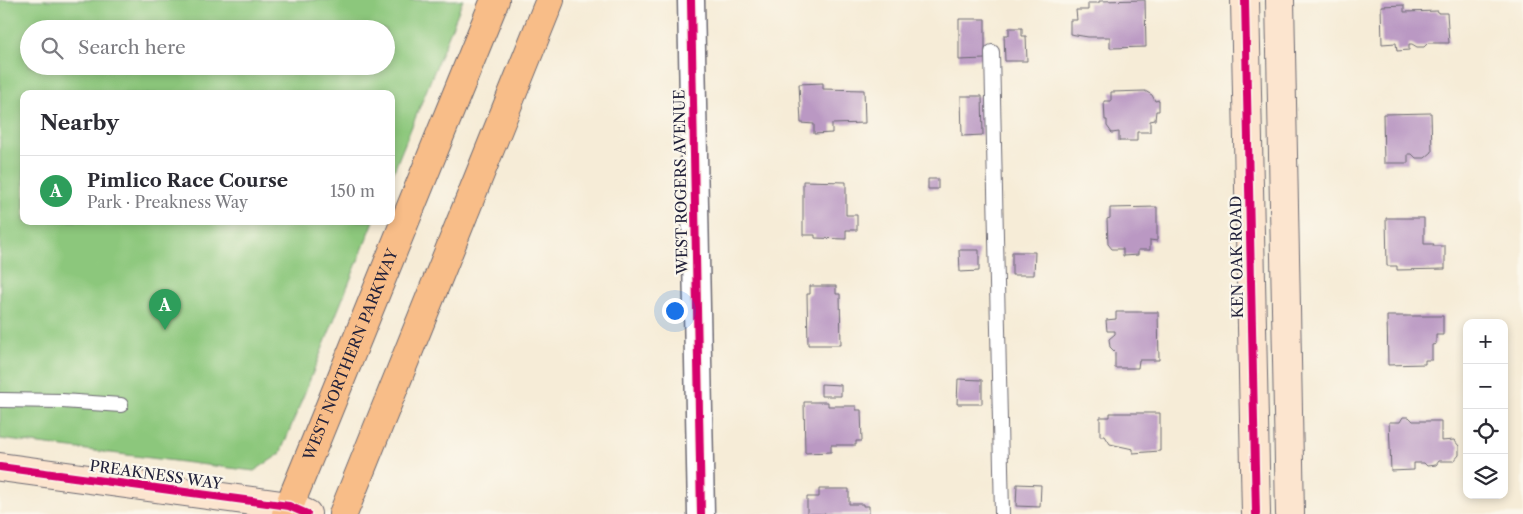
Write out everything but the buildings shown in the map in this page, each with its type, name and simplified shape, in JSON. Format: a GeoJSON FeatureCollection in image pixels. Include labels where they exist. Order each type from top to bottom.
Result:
{"type":"FeatureCollection","features":[{"type":"Feature","properties":{"kind":"main road","name":"WEST NORTHERN PARKWAY"},"geometry":{"type":"LineString","coordinates":[[294,511],[495,0]]}},
{"type":"Feature","properties":{"kind":"main road"},"geometry":{"type":"LineString","coordinates":[[343,514],[550,0]]}},
{"type":"Feature","properties":{"kind":"street","name":"WEST ROGERS AVENUE"},"geometry":{"type":"LineString","coordinates":[[691,0],[701,514]]}},
{"type":"Feature","properties":{"kind":"street","name":"KEN OAK ROAD"},"geometry":{"type":"LineString","coordinates":[[1245,0],[1256,514]]}},
{"type":"Feature","properties":{"kind":"street"},"geometry":{"type":"LineString","coordinates":[[1280,0],[1290,514]]}},
{"type":"Feature","properties":{"kind":"street","name":"PREAKNESS WAY"},"geometry":{"type":"LineString","coordinates":[[0,467],[294,511]]}},
{"type":"Feature","properties":{"kind":"lane"},"geometry":{"type":"LineString","coordinates":[[992,52],[1002,514]]}},
{"type":"Feature","properties":{"kind":"lane"},"geometry":{"type":"LineString","coordinates":[[0,400],[62,400],[122,405]]}},
{"type":"Feature","properties":{"kind":"green space"},"geometry":{"type":"Polygon","coordinates":[[[0,0],[463,0],[395,168],[395,90],[20,90],[20,225],[372,225],[280,454],[254,471],[0,439],[0,0]]]}},
{"type":"Feature","properties":{"kind":"cycle path"},"geometry":{"type":"LineString","coordinates":[[691,0],[701,514]]}},
{"type":"Feature","properties":{"kind":"cycle path"},"geometry":{"type":"LineString","coordinates":[[1245,0],[1256,514]]}},
{"type":"Feature","properties":{"kind":"cycle path"},"geometry":{"type":"LineString","coordinates":[[0,467],[289,506],[307,514]]}},
{"type":"Feature","properties":{"kind":"place","name":"Pimlico Race Course"},"geometry":{"type":"Point","coordinates":[165,330]}}]}
